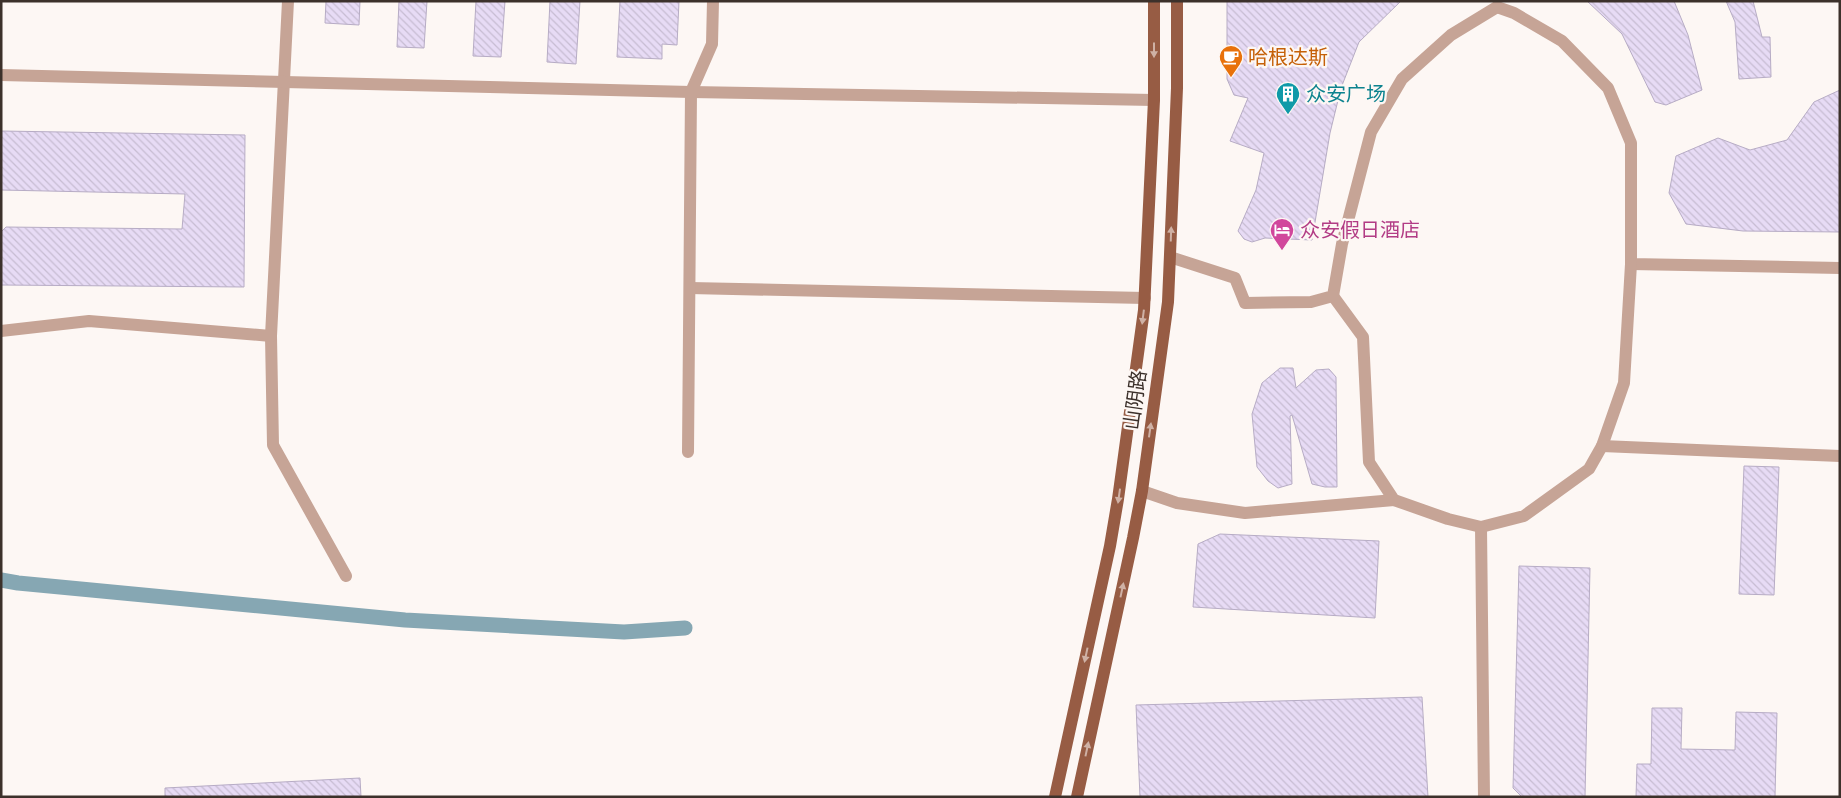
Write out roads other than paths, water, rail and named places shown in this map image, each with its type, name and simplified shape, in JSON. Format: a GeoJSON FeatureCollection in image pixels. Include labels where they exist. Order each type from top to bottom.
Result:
{"type":"FeatureCollection","features":[{"type":"Feature","properties":{"kind":"main road","name":"山阴路"},"geometry":{"type":"LineString","coordinates":[[1055,797],[1108,555],[1118,499],[1145,298],[1154,100],[1154,1]]}},
{"type":"Feature","properties":{"kind":"main road","name":"山阴路"},"geometry":{"type":"LineString","coordinates":[[1077,797],[1134,538],[1168,302],[1177,88],[1177,1]]}},
{"type":"Feature","properties":{"kind":"street"},"geometry":{"type":"LineString","coordinates":[[288,1],[272,336],[273,445],[346,576]]}},
{"type":"Feature","properties":{"kind":"street"},"geometry":{"type":"LineString","coordinates":[[688,452],[691,92],[712,44],[713,1]]}},
{"type":"Feature","properties":{"kind":"street"},"geometry":{"type":"LineString","coordinates":[[1142,491],[1176,503],[1245,513],[1394,500],[1448,519],[1481,528],[1524,516],[1589,469],[1602,446],[1624,383],[1631,264],[1631,143],[1608,88],[1562,41],[1497,4],[1451,35],[1402,79],[1371,132],[1342,244],[1332,296],[1363,337],[1369,462],[1394,500]]}},
{"type":"Feature","properties":{"kind":"street"},"geometry":{"type":"LineString","coordinates":[[1,74],[691,92],[1154,100]]}},
{"type":"Feature","properties":{"kind":"street"},"geometry":{"type":"LineString","coordinates":[[1170,257],[1235,278],[1245,303],[1311,302],[1332,296]]}},
{"type":"Feature","properties":{"kind":"street"},"geometry":{"type":"LineString","coordinates":[[1631,264],[1840,268]]}},
{"type":"Feature","properties":{"kind":"street"},"geometry":{"type":"LineString","coordinates":[[690,288],[1145,298]]}},
{"type":"Feature","properties":{"kind":"street"},"geometry":{"type":"LineString","coordinates":[[1,331],[89,321],[272,336]]}},
{"type":"Feature","properties":{"kind":"street"},"geometry":{"type":"LineString","coordinates":[[1602,446],[1840,456]]}},
{"type":"Feature","properties":{"kind":"street"},"geometry":{"type":"LineString","coordinates":[[1481,528],[1484,797]]}},
{"type":"Feature","properties":{"kind":"waterway"},"geometry":{"type":"LineString","coordinates":[[1,580],[405,620],[624,632],[685,628]]}},
{"type":"Feature","properties":{"kind":"place","name":"哈根达斯"},"geometry":{"type":"Point","coordinates":[1231,78]}},
{"type":"Feature","properties":{"kind":"place","name":"众安广场"},"geometry":{"type":"Point","coordinates":[1288,115]}},
{"type":"Feature","properties":{"kind":"place","name":"众安假日酒店"},"geometry":{"type":"Point","coordinates":[1282,251]}}]}
